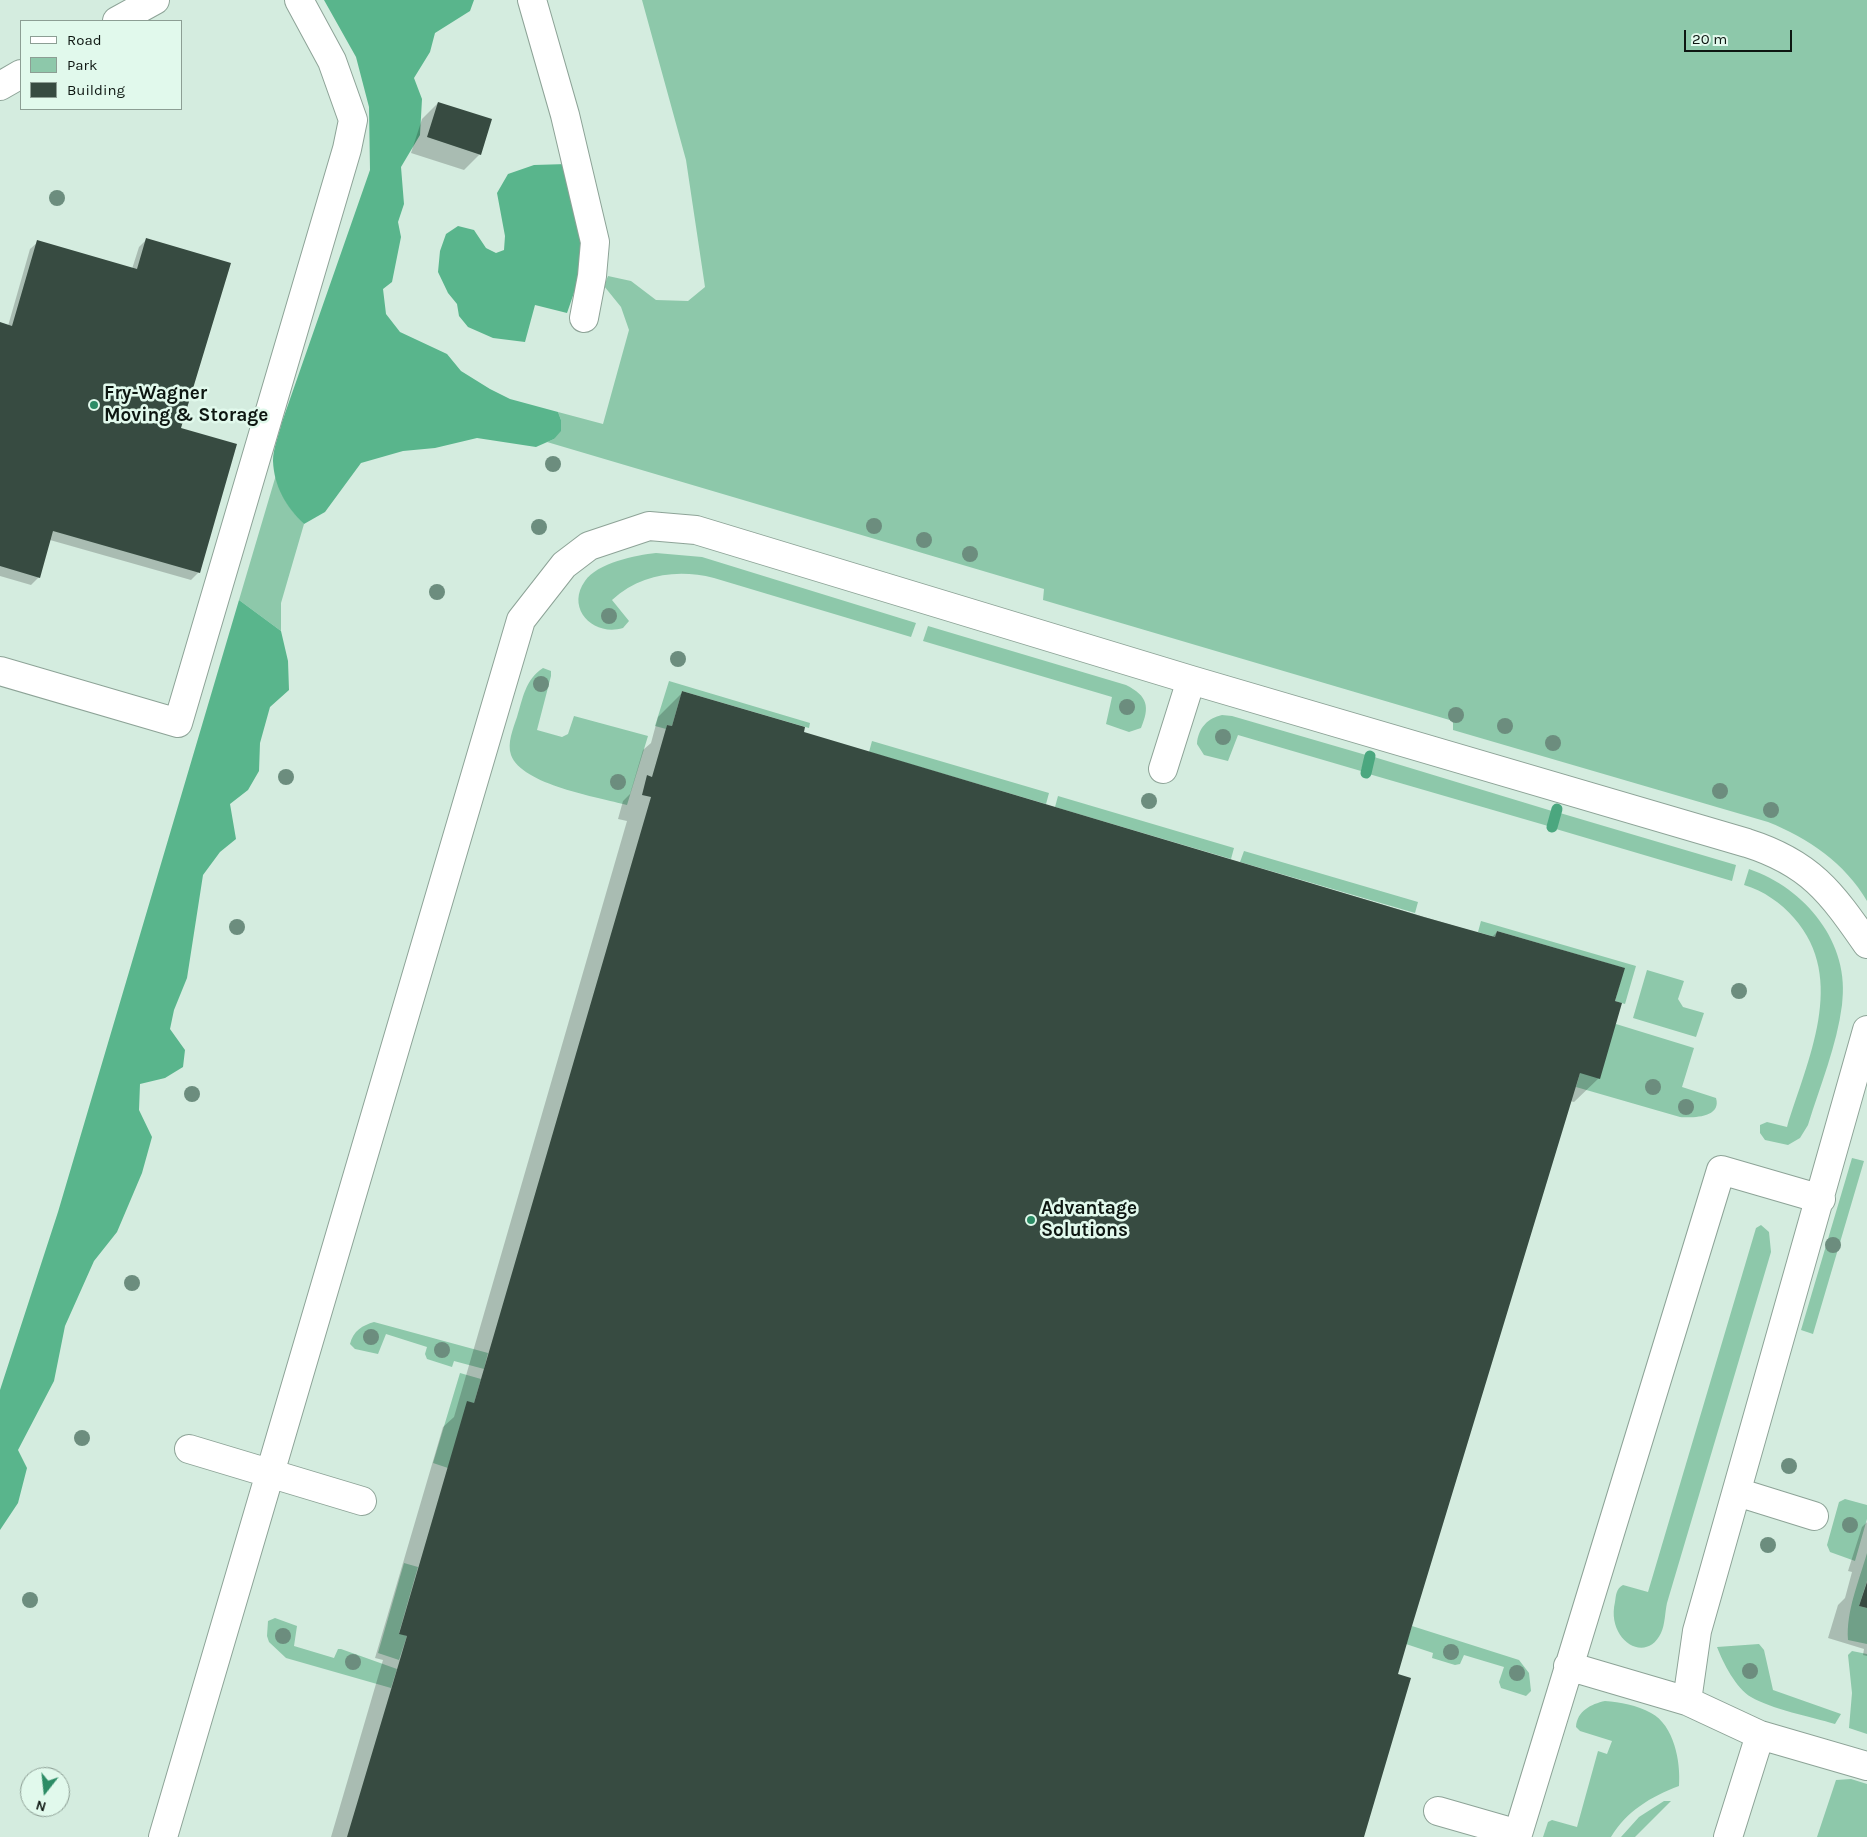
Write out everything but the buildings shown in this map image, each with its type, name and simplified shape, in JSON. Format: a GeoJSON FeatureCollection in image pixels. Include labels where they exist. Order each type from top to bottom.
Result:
{"type":"FeatureCollection","features":[{"type":"Feature","properties":{"kind":"main road"},"geometry":{"type":"LineString","coordinates":[[119,20],[155,0]]}},
{"type":"Feature","properties":{"kind":"main road"},"geometry":{"type":"LineString","coordinates":[[0,671],[178,723],[263,440],[347,149],[353,120],[332,61],[299,0]]}},
{"type":"Feature","properties":{"kind":"main road"},"geometry":{"type":"LineString","coordinates":[[532,0],[565,115],[595,242],[592,276],[584,318]]}},
{"type":"Feature","properties":{"kind":"main road"},"geometry":{"type":"LineString","coordinates":[[0,86],[20,75]]}},
{"type":"Feature","properties":{"kind":"main road"},"geometry":{"type":"LineString","coordinates":[[163,1837],[521,620],[564,565],[589,546],[649,526],[696,530],[1191,680],[1776,852],[1800,867],[1822,886],[1843,909],[1867,944]]}},
{"type":"Feature","properties":{"kind":"main road"},"geometry":{"type":"LineString","coordinates":[[1163,769],[1191,680]]}},
{"type":"Feature","properties":{"kind":"main road"},"geometry":{"type":"LineString","coordinates":[[1687,1701],[1697,1631],[1821,1199],[1867,1030]]}},
{"type":"Feature","properties":{"kind":"main road"},"geometry":{"type":"LineString","coordinates":[[1438,1811],[1517,1836],[1721,1170],[1821,1199]]}},
{"type":"Feature","properties":{"kind":"main road"},"geometry":{"type":"LineString","coordinates":[[189,1450],[362,1501]]}},
{"type":"Feature","properties":{"kind":"main road"},"geometry":{"type":"LineString","coordinates":[[1737,1492],[1814,1516]]}},
{"type":"Feature","properties":{"kind":"main road"},"geometry":{"type":"LineString","coordinates":[[1568,1666],[1687,1701],[1760,1735],[1867,1766]]}},
{"type":"Feature","properties":{"kind":"main road"},"geometry":{"type":"LineString","coordinates":[[1728,1837],[1760,1735]]}},
{"type":"Feature","properties":{"kind":"green space"},"geometry":{"type":"Polygon","coordinates":[[[324,0],[474,0],[470,11],[435,33],[430,52],[414,78],[422,99],[420,135],[401,167],[404,204],[398,222],[401,237],[392,282],[383,289],[386,314],[400,332],[447,354],[461,371],[490,389],[510,399],[558,412],[561,420],[561,431],[554,439],[536,447],[477,438],[435,448],[403,451],[361,463],[325,512],[304,524],[282,496],[274,470],[274,452],[282,422],[370,170],[369,107],[356,57],[324,0]]]}},
{"type":"Feature","properties":{"kind":"green space"},"geometry":{"type":"Polygon","coordinates":[[[642,0],[1867,0],[1867,901],[1848,875],[1824,853],[1783,828],[1768,822],[1453,730],[1453,721],[1043,600],[1044,589],[547,442],[554,439],[561,420],[558,412],[603,424],[629,330],[621,307],[604,286],[608,276],[631,281],[656,300],[688,301],[705,287],[686,160],[642,0]]]}},
{"type":"Feature","properties":{"kind":"green space"},"geometry":{"type":"Polygon","coordinates":[[[567,164],[586,258],[567,313],[535,305],[525,342],[493,338],[468,327],[459,316],[457,304],[448,293],[438,272],[440,251],[446,234],[458,226],[474,230],[486,248],[496,253],[504,250],[505,236],[497,193],[508,174],[534,165],[567,164]]]}},
{"type":"Feature","properties":{"kind":"green space"},"geometry":{"type":"Polygon","coordinates":[[[276,475],[286,501],[304,524],[281,603],[281,631],[239,600],[276,475]]]}},
{"type":"Feature","properties":{"kind":"green space"},"geometry":{"type":"Polygon","coordinates":[[[656,553],[702,557],[916,623],[911,637],[714,578],[687,574],[673,574],[647,579],[623,591],[612,600],[629,621],[623,628],[612,630],[602,628],[586,618],[581,611],[578,601],[585,581],[591,575],[598,569],[618,561],[656,553]]]}},
{"type":"Feature","properties":{"kind":"green space"},"geometry":{"type":"Polygon","coordinates":[[[239,600],[281,631],[288,661],[289,690],[270,707],[260,743],[259,771],[248,790],[230,804],[236,839],[220,852],[203,875],[187,978],[174,1010],[170,1029],[185,1050],[183,1067],[165,1078],[140,1084],[139,1110],[152,1137],[142,1173],[117,1232],[94,1261],[65,1326],[54,1381],[18,1450],[27,1468],[18,1503],[0,1530],[0,1390],[58,1212],[239,600]]]}},
{"type":"Feature","properties":{"kind":"green space"},"geometry":{"type":"Polygon","coordinates":[[[928,626],[1126,685],[1139,693],[1145,703],[1146,714],[1141,728],[1129,732],[1106,724],[1112,697],[923,641],[928,626]]]}},
{"type":"Feature","properties":{"kind":"green space"},"geometry":{"type":"Polygon","coordinates":[[[543,668],[551,671],[551,676],[537,730],[562,737],[568,734],[574,716],[648,736],[627,805],[580,794],[545,782],[518,765],[511,755],[511,736],[523,696],[532,678],[543,668]]]}},
{"type":"Feature","properties":{"kind":"green space"},"geometry":{"type":"Polygon","coordinates":[[[669,681],[810,723],[809,728],[682,691],[672,726],[667,725],[666,729],[655,726],[669,681]]]}},
{"type":"Feature","properties":{"kind":"green space"},"geometry":{"type":"Polygon","coordinates":[[[1222,715],[1232,716],[1366,755],[1361,771],[1238,735],[1228,761],[1204,755],[1197,744],[1199,733],[1208,721],[1222,715]]]}},
{"type":"Feature","properties":{"kind":"green space"},"geometry":{"type":"Polygon","coordinates":[[[872,741],[1049,793],[1046,804],[869,752],[872,741]]]}},
{"type":"Feature","properties":{"kind":"green space"},"geometry":{"type":"Polygon","coordinates":[[[1374,757],[1552,811],[1548,826],[1369,774],[1374,757]]]}},
{"type":"Feature","properties":{"kind":"green space"},"geometry":{"type":"Polygon","coordinates":[[[1058,796],[1234,848],[1231,859],[1055,807],[1058,796]]]}},
{"type":"Feature","properties":{"kind":"green space"},"geometry":{"type":"Polygon","coordinates":[[[1560,813],[1736,865],[1732,881],[1556,829],[1560,813]]]}},
{"type":"Feature","properties":{"kind":"green space"},"geometry":{"type":"Polygon","coordinates":[[[1244,851],[1418,902],[1415,913],[1240,862],[1244,851]]]}},
{"type":"Feature","properties":{"kind":"green space"},"geometry":{"type":"Polygon","coordinates":[[[1749,869],[1769,878],[1788,890],[1805,904],[1820,921],[1831,940],[1839,960],[1843,982],[1840,1020],[1828,1065],[1808,1125],[1800,1138],[1788,1145],[1765,1140],[1760,1133],[1760,1125],[1767,1122],[1787,1127],[1812,1048],[1818,1021],[1821,994],[1819,967],[1810,942],[1784,907],[1772,898],[1744,885],[1749,869]]]}},
{"type":"Feature","properties":{"kind":"green space"},"geometry":{"type":"Polygon","coordinates":[[[1481,921],[1636,966],[1625,1004],[1615,1001],[1624,968],[1497,931],[1495,937],[1478,932],[1481,921]]]}},
{"type":"Feature","properties":{"kind":"green space"},"geometry":{"type":"Polygon","coordinates":[[[1647,970],[1684,981],[1678,999],[1683,1007],[1704,1013],[1696,1037],[1633,1018],[1647,970]]]}},
{"type":"Feature","properties":{"kind":"green space"},"geometry":{"type":"Polygon","coordinates":[[[1616,1024],[1694,1048],[1682,1087],[1716,1098],[1717,1105],[1715,1110],[1698,1117],[1680,1117],[1576,1087],[1580,1073],[1616,1024]]]}},
{"type":"Feature","properties":{"kind":"green space"},"geometry":{"type":"Polygon","coordinates":[[[1852,1158],[1864,1161],[1813,1334],[1801,1330],[1852,1158]]]}},
{"type":"Feature","properties":{"kind":"green space"},"geometry":{"type":"Polygon","coordinates":[[[1761,1225],[1769,1232],[1771,1252],[1667,1603],[1662,1630],[1654,1642],[1646,1647],[1637,1647],[1629,1644],[1616,1627],[1614,1616],[1617,1592],[1623,1585],[1648,1592],[1756,1228],[1761,1225]]]}},
{"type":"Feature","properties":{"kind":"green space"},"geometry":{"type":"Polygon","coordinates":[[[374,1322],[488,1353],[484,1369],[454,1361],[452,1367],[427,1359],[425,1354],[427,1347],[386,1334],[378,1354],[355,1349],[350,1344],[353,1336],[362,1327],[374,1322]]]}},
{"type":"Feature","properties":{"kind":"green space"},"geometry":{"type":"Polygon","coordinates":[[[460,1373],[481,1379],[474,1403],[448,1468],[433,1463],[460,1373]]]}},
{"type":"Feature","properties":{"kind":"green space"},"geometry":{"type":"Polygon","coordinates":[[[1845,1499],[1867,1505],[1867,1519],[1855,1561],[1830,1552],[1827,1545],[1839,1502],[1845,1499]]]}},
{"type":"Feature","properties":{"kind":"green space"},"geometry":{"type":"Polygon","coordinates":[[[1867,1553],[1867,1581],[1859,1606],[1867,1608],[1867,1644],[1848,1640],[1848,1629],[1854,1596],[1867,1553]]]}},
{"type":"Feature","properties":{"kind":"green space"},"geometry":{"type":"Polygon","coordinates":[[[404,1563],[418,1567],[399,1633],[407,1636],[399,1660],[378,1653],[404,1563]]]}},
{"type":"Feature","properties":{"kind":"green space"},"geometry":{"type":"Polygon","coordinates":[[[275,1618],[297,1626],[294,1646],[334,1658],[338,1649],[341,1649],[397,1669],[391,1688],[286,1658],[269,1642],[267,1636],[268,1621],[275,1618]]]}},
{"type":"Feature","properties":{"kind":"green space"},"geometry":{"type":"Polygon","coordinates":[[[1412,1626],[1519,1660],[1529,1673],[1531,1691],[1526,1696],[1501,1688],[1499,1682],[1504,1667],[1464,1655],[1460,1664],[1455,1665],[1432,1658],[1433,1653],[1406,1644],[1412,1626]]]}},
{"type":"Feature","properties":{"kind":"green space"},"geometry":{"type":"Polygon","coordinates":[[[1759,1644],[1764,1650],[1773,1690],[1841,1714],[1835,1724],[1769,1705],[1751,1697],[1740,1688],[1726,1667],[1717,1647],[1759,1644]]]}},
{"type":"Feature","properties":{"kind":"green space"},"geometry":{"type":"Polygon","coordinates":[[[1852,1651],[1867,1654],[1867,1734],[1849,1728],[1852,1693],[1848,1655],[1852,1651]]]}},
{"type":"Feature","properties":{"kind":"green space"},"geometry":{"type":"Polygon","coordinates":[[[1605,1701],[1622,1703],[1646,1710],[1659,1719],[1665,1726],[1674,1745],[1679,1766],[1679,1786],[1658,1795],[1632,1812],[1611,1837],[1543,1837],[1548,1822],[1552,1820],[1577,1827],[1598,1751],[1607,1754],[1612,1741],[1580,1731],[1576,1727],[1577,1721],[1586,1709],[1605,1701]]]}},
{"type":"Feature","properties":{"kind":"green space"},"geometry":{"type":"Polygon","coordinates":[[[1851,1779],[1867,1784],[1867,1837],[1817,1837],[1836,1780],[1851,1779]]]}},
{"type":"Feature","properties":{"kind":"green space"},"geometry":{"type":"Polygon","coordinates":[[[1664,1801],[1671,1801],[1635,1837],[1621,1837],[1639,1817],[1664,1801]]]}},
{"type":"Feature","properties":{"kind":"waterway"},"geometry":{"type":"LineString","coordinates":[[1366,773],[1370,756]]}},
{"type":"Feature","properties":{"kind":"waterway"},"geometry":{"type":"LineString","coordinates":[[1552,827],[1557,809]]}},
{"type":"Feature","properties":{"kind":"place","name":"Fry-Wagner Moving & Storage"},"geometry":{"type":"Point","coordinates":[94,405]}},
{"type":"Feature","properties":{"kind":"place","name":"Advantage Solutions"},"geometry":{"type":"Point","coordinates":[1031,1220]}}]}
